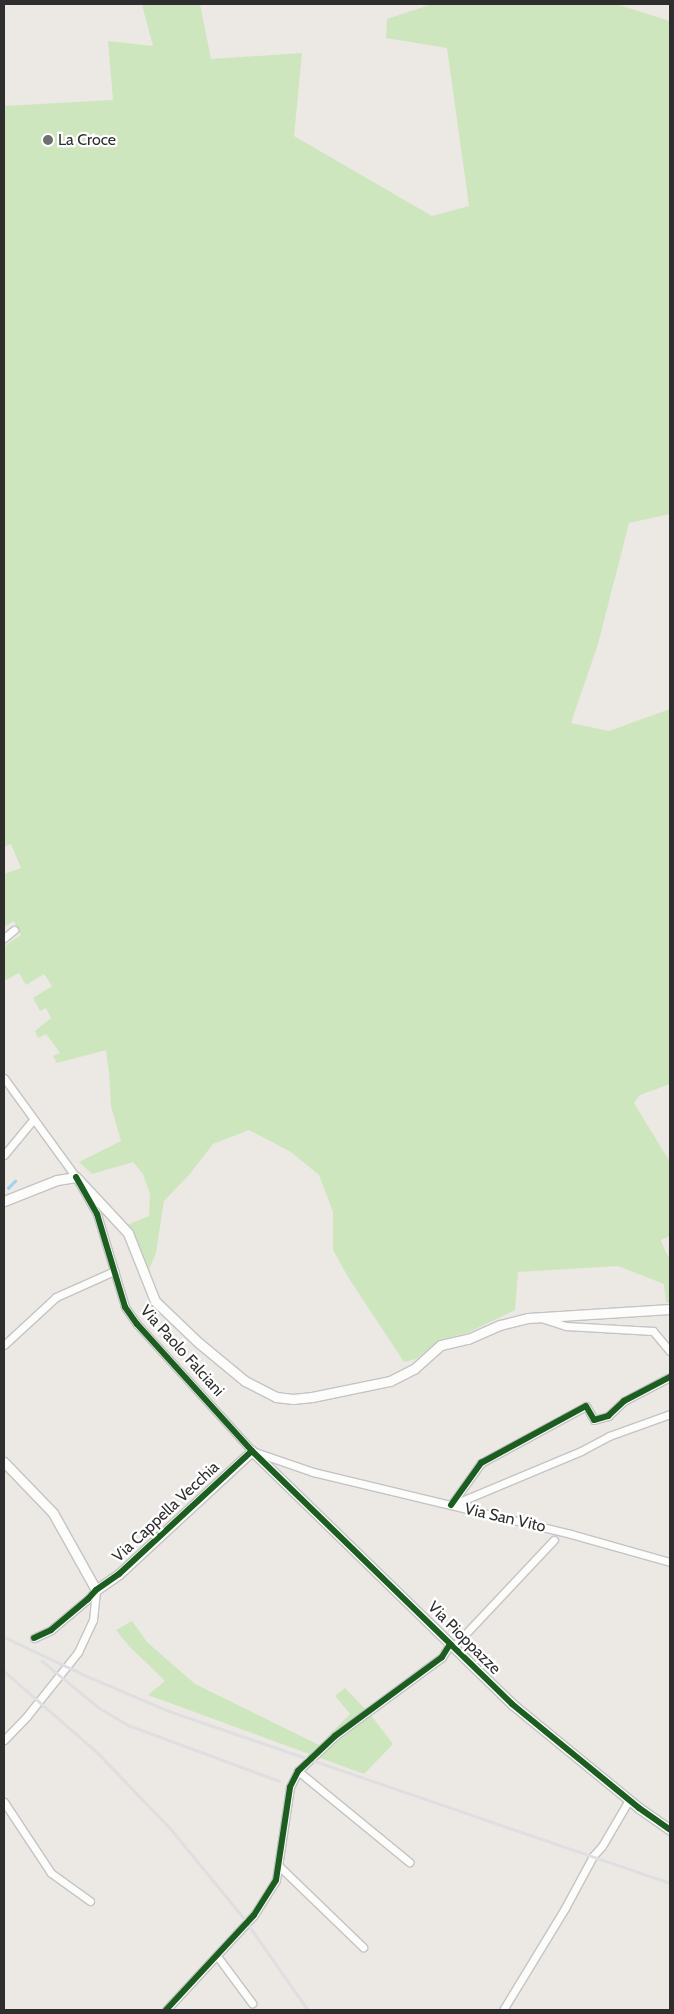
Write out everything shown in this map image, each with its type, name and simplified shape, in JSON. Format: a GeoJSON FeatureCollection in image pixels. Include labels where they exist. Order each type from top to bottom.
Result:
{"type":"FeatureCollection","features":[{"type":"Feature","properties":{"kind":"street"},"geometry":{"type":"LineString","coordinates":[[4,938],[14,930]]}},
{"type":"Feature","properties":{"kind":"street","name":"Via Paolo Falciani"},"geometry":{"type":"LineString","coordinates":[[4,1078],[76,1177],[97,1214],[125,1307],[136,1324],[252,1450]]}},
{"type":"Feature","properties":{"kind":"street"},"geometry":{"type":"LineString","coordinates":[[4,1156],[33,1120]]}},
{"type":"Feature","properties":{"kind":"street"},"geometry":{"type":"LineString","coordinates":[[4,1200],[57,1180],[76,1177],[128,1233],[155,1301],[199,1343],[245,1381],[276,1396],[293,1399],[312,1397],[390,1381],[414,1369],[441,1345],[468,1339],[500,1324],[538,1318],[670,1308]]}},
{"type":"Feature","properties":{"kind":"street"},"geometry":{"type":"LineString","coordinates":[[4,1346],[56,1297],[114,1272]]}},
{"type":"Feature","properties":{"kind":"street"},"geometry":{"type":"LineString","coordinates":[[538,1318],[566,1326],[653,1331],[670,1352]]}},
{"type":"Feature","properties":{"kind":"street"},"geometry":{"type":"LineString","coordinates":[[451,1505],[481,1463],[586,1406],[594,1420],[608,1416],[624,1401],[670,1378]]}},
{"type":"Feature","properties":{"kind":"street"},"geometry":{"type":"LineString","coordinates":[[451,1505],[581,1451],[609,1436],[670,1414]]}},
{"type":"Feature","properties":{"kind":"street","name":"Via San Vito"},"geometry":{"type":"LineString","coordinates":[[252,1450],[313,1472],[571,1534],[670,1562]]}},
{"type":"Feature","properties":{"kind":"street","name":"Via Cappella Vecchia"},"geometry":{"type":"LineString","coordinates":[[96,1590],[119,1574],[252,1450]]}},
{"type":"Feature","properties":{"kind":"street","name":"Via Pioppazze"},"geometry":{"type":"LineString","coordinates":[[252,1450],[512,1704],[629,1800],[670,1830]]}},
{"type":"Feature","properties":{"kind":"street"},"geometry":{"type":"LineString","coordinates":[[4,1462],[53,1513],[96,1590],[93,1620],[78,1652],[27,1716],[4,1740]]}},
{"type":"Feature","properties":{"kind":"street"},"geometry":{"type":"LineString","coordinates":[[169,2009],[254,1916],[276,1880],[289,1794],[298,1772],[335,1736],[442,1657],[554,1540]]}},
{"type":"Feature","properties":{"kind":"street"},"geometry":{"type":"LineString","coordinates":[[34,1638],[51,1630],[88,1600],[96,1590]]}},
{"type":"Feature","properties":{"kind":"street"},"geometry":{"type":"LineString","coordinates":[[298,1772],[409,1862]]}},
{"type":"Feature","properties":{"kind":"street"},"geometry":{"type":"LineString","coordinates":[[503,2010],[566,1908],[593,1856],[602,1846],[629,1800]]}},
{"type":"Feature","properties":{"kind":"street"},"geometry":{"type":"LineString","coordinates":[[4,1802],[51,1873],[90,1901]]}},
{"type":"Feature","properties":{"kind":"street"},"geometry":{"type":"LineString","coordinates":[[279,1866],[363,1947]]}},
{"type":"Feature","properties":{"kind":"street"},"geometry":{"type":"LineString","coordinates":[[217,1956],[252,2003]]}},
{"type":"Feature","properties":{"kind":"green space"},"geometry":{"type":"Polygon","coordinates":[[[200,4],[211,59],[302,53],[294,136],[432,216],[469,206],[447,48],[386,38],[387,19],[432,4],[616,4],[670,21],[670,514],[629,523],[598,644],[571,723],[609,731],[670,709],[670,1084],[640,1095],[634,1103],[670,1162],[670,1236],[661,1240],[670,1258],[670,1302],[666,1303],[664,1284],[618,1266],[518,1272],[515,1310],[467,1333],[440,1340],[416,1359],[404,1362],[348,1277],[333,1250],[333,1212],[319,1175],[291,1152],[249,1130],[213,1144],[189,1175],[164,1201],[156,1253],[149,1270],[127,1225],[149,1216],[150,1194],[143,1174],[133,1162],[92,1174],[79,1162],[121,1141],[111,1106],[106,1050],[57,1063],[53,1056],[60,1053],[46,1034],[38,1038],[35,1031],[51,1018],[46,1008],[40,1011],[33,998],[52,986],[44,974],[26,985],[19,973],[4,981],[4,946],[21,935],[14,921],[4,927],[4,874],[21,868],[11,844],[4,847],[4,106],[113,100],[108,41],[153,46],[142,5],[200,4]]]}},
{"type":"Feature","properties":{"kind":"green space"},"geometry":{"type":"Polygon","coordinates":[[[132,1621],[147,1642],[195,1684],[319,1745],[350,1714],[335,1696],[345,1688],[370,1714],[393,1744],[364,1774],[148,1695],[165,1681],[128,1645],[116,1630],[132,1621]]]}},
{"type":"Feature","properties":{"kind":"waterway"},"geometry":{"type":"LineString","coordinates":[[8,1188],[15,1181]]}},
{"type":"Feature","properties":{"kind":"railway"},"geometry":{"type":"LineString","coordinates":[[4,1637],[91,1678],[172,1712],[670,1883]]}},
{"type":"Feature","properties":{"kind":"railway"},"geometry":{"type":"LineString","coordinates":[[42,1661],[98,1707],[128,1725],[279,1781]]}},
{"type":"Feature","properties":{"kind":"railway"},"geometry":{"type":"LineString","coordinates":[[4,1671],[99,1754],[171,1829],[243,1917],[308,2010]]}},
{"type":"Feature","properties":{"kind":"cycle path"},"geometry":{"type":"LineString","coordinates":[[76,1177],[97,1214],[125,1307],[137,1324],[252,1451],[512,1704],[639,1808],[670,1830]]}},
{"type":"Feature","properties":{"kind":"cycle path"},"geometry":{"type":"LineString","coordinates":[[451,1505],[481,1463],[586,1406],[594,1420],[608,1416],[624,1401],[670,1377]]}},
{"type":"Feature","properties":{"kind":"cycle path"},"geometry":{"type":"LineString","coordinates":[[34,1638],[51,1630],[96,1590],[119,1574],[252,1451]]}},
{"type":"Feature","properties":{"kind":"cycle path"},"geometry":{"type":"LineString","coordinates":[[166,2010],[254,1915],[276,1880],[290,1787],[298,1771],[335,1736],[442,1657],[450,1644]]}},
{"type":"Feature","properties":{"kind":"place","name":"La Croce"},"geometry":{"type":"Point","coordinates":[48,140]}}]}
